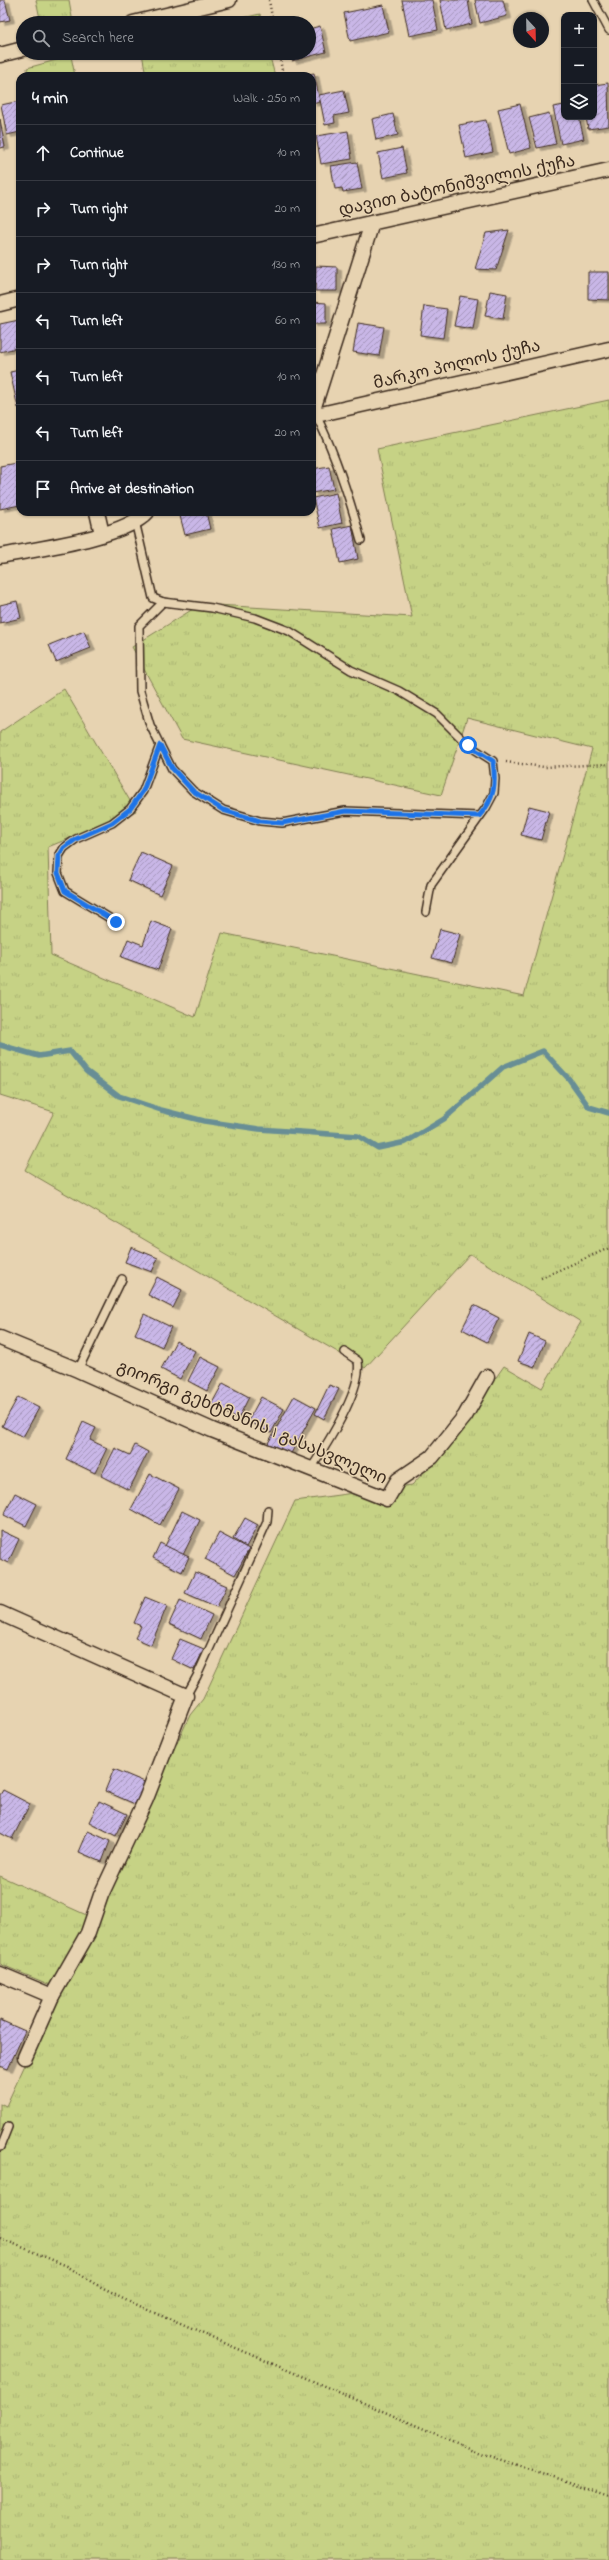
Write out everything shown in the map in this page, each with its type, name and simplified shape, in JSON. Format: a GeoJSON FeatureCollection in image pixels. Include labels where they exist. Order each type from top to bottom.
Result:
{"type":"FeatureCollection","features":[{"type":"Feature","properties":{"kind":"street"},"geometry":{"type":"LineString","coordinates":[[162,16],[229,0]]}},
{"type":"Feature","properties":{"kind":"street"},"geometry":{"type":"LineString","coordinates":[[0,55],[16,51]]}},
{"type":"Feature","properties":{"kind":"street","name":"დავით ბატონიშვილის ქუჩა"},"geometry":{"type":"LineString","coordinates":[[316,235],[609,170]]}},
{"type":"Feature","properties":{"kind":"street"},"geometry":{"type":"LineString","coordinates":[[316,404],[372,223]]}},
{"type":"Feature","properties":{"kind":"street"},"geometry":{"type":"LineString","coordinates":[[0,304],[16,300]]}},
{"type":"Feature","properties":{"kind":"street","name":"მარკო პოლოს ქუჩა"},"geometry":{"type":"LineString","coordinates":[[316,413],[609,349]]}},
{"type":"Feature","properties":{"kind":"street"},"geometry":{"type":"LineString","coordinates":[[98,516],[102,534]]}},
{"type":"Feature","properties":{"kind":"street"},"geometry":{"type":"LineString","coordinates":[[0,556],[124,528],[142,516]]}},
{"type":"Feature","properties":{"kind":"street","name":"გიორგი გეხტმანის I გასასვლელი"},"geometry":{"type":"LineString","coordinates":[[0,1338],[78,1370],[212,1430],[310,1470],[387,1499],[398,1480],[432,1457],[465,1416],[487,1377]]}},
{"type":"Feature","properties":{"kind":"street"},"geometry":{"type":"LineString","coordinates":[[0,1613],[186,1696],[146,1799],[101,1894],[88,1933],[52,1996],[25,2057]]}},
{"type":"Feature","properties":{"kind":"street"},"geometry":{"type":"LineString","coordinates":[[0,1974],[52,1996]]}},
{"type":"Feature","properties":{"kind":"lane"},"geometry":{"type":"LineString","coordinates":[[593,0],[609,30]]}},
{"type":"Feature","properties":{"kind":"lane"},"geometry":{"type":"LineString","coordinates":[[316,419],[332,447],[343,476],[361,540]]}},
{"type":"Feature","properties":{"kind":"lane"},"geometry":{"type":"LineString","coordinates":[[135,521],[153,598],[163,602],[233,613],[290,631],[351,670],[399,691],[437,714],[468,745],[493,761],[495,779],[494,793],[486,808],[431,885],[426,912]]}},
{"type":"Feature","properties":{"kind":"lane"},"geometry":{"type":"LineString","coordinates":[[163,602],[139,626],[138,658],[140,691],[150,725],[172,768],[193,791],[223,810],[260,821],[282,823],[346,811],[479,816]]}},
{"type":"Feature","properties":{"kind":"lane"},"geometry":{"type":"LineString","coordinates":[[116,922],[65,891],[58,873],[59,856],[64,848],[76,839],[112,823],[130,809],[143,791],[160,745]]}},
{"type":"Feature","properties":{"kind":"lane"},"geometry":{"type":"LineString","coordinates":[[78,1370],[122,1279]]}},
{"type":"Feature","properties":{"kind":"lane"},"geometry":{"type":"LineString","coordinates":[[310,1470],[349,1401],[358,1373],[358,1361],[345,1352]]}},
{"type":"Feature","properties":{"kind":"lane"},"geometry":{"type":"LineString","coordinates":[[186,1696],[197,1676],[267,1522],[268,1510]]}},
{"type":"Feature","properties":{"kind":"lane"},"geometry":{"type":"LineString","coordinates":[[0,2147],[8,2127]]}},
{"type":"Feature","properties":{"kind":"path"},"geometry":{"type":"LineString","coordinates":[[269,0],[272,16]]}},
{"type":"Feature","properties":{"kind":"path"},"geometry":{"type":"LineString","coordinates":[[280,60],[282,72]]}},
{"type":"Feature","properties":{"kind":"path"},"geometry":{"type":"LineString","coordinates":[[493,761],[544,767],[609,764]]}},
{"type":"Feature","properties":{"kind":"path"},"geometry":{"type":"LineString","coordinates":[[541,1278],[609,1248]]}},
{"type":"Feature","properties":{"kind":"path"},"geometry":{"type":"LineString","coordinates":[[0,2238],[67,2266],[95,2284],[150,2311],[473,2450],[609,2494]]}},
{"type":"Feature","properties":{"kind":"green space"},"geometry":{"type":"Polygon","coordinates":[[[36,0],[69,0],[72,16],[39,16],[36,0]]]}},
{"type":"Feature","properties":{"kind":"green space"},"geometry":{"type":"Polygon","coordinates":[[[56,60],[72,60],[74,72],[28,72],[27,68],[56,60]]]}},
{"type":"Feature","properties":{"kind":"green space"},"geometry":{"type":"Polygon","coordinates":[[[143,60],[271,60],[274,72],[145,72],[143,60]]]}},
{"type":"Feature","properties":{"kind":"green space"},"geometry":{"type":"Polygon","coordinates":[[[609,400],[609,2560],[0,2560],[0,2103],[6,2106],[60,1989],[0,1964],[0,1876],[93,1918],[101,1907],[190,1715],[203,1699],[295,1501],[412,1485],[445,1450],[504,1366],[542,1388],[581,1322],[470,1254],[365,1368],[25,1170],[54,1112],[0,1095],[0,732],[64,689],[136,811],[48,847],[51,955],[195,1017],[222,933],[524,996],[592,749],[467,718],[441,795],[182,739],[132,647],[201,604],[412,617],[377,449],[609,400]]]}},
{"type":"Feature","properties":{"kind":"building"},"geometry":{"type":"Polygon","coordinates":[[[0,0],[5,0],[10,20],[0,22],[0,0]]]}},
{"type":"Feature","properties":{"kind":"building"},"geometry":{"type":"Polygon","coordinates":[[[402,0],[432,0],[438,30],[409,36],[402,0]]]}},
{"type":"Feature","properties":{"kind":"building"},"geometry":{"type":"Polygon","coordinates":[[[440,0],[468,0],[472,24],[446,30],[440,0]]]}},
{"type":"Feature","properties":{"kind":"building"},"geometry":{"type":"Polygon","coordinates":[[[475,0],[503,0],[507,16],[480,23],[475,0]]]}},
{"type":"Feature","properties":{"kind":"building"},"geometry":{"type":"Polygon","coordinates":[[[383,5],[389,32],[350,41],[344,13],[383,5]]]}},
{"type":"Feature","properties":{"kind":"building"},"geometry":{"type":"Polygon","coordinates":[[[320,26],[326,52],[316,55],[316,27],[320,26]]]}},
{"type":"Feature","properties":{"kind":"building"},"geometry":{"type":"Polygon","coordinates":[[[316,83],[320,102],[316,103],[316,83]]]}},
{"type":"Feature","properties":{"kind":"building"},"geometry":{"type":"Polygon","coordinates":[[[608,83],[609,126],[588,129],[586,120],[597,120],[597,85],[608,83]]]}},
{"type":"Feature","properties":{"kind":"building"},"geometry":{"type":"Polygon","coordinates":[[[344,90],[349,113],[334,116],[335,123],[325,125],[319,95],[344,90]]]}},
{"type":"Feature","properties":{"kind":"building"},"geometry":{"type":"Polygon","coordinates":[[[16,102],[16,133],[7,135],[1,105],[16,102]]]}},
{"type":"Feature","properties":{"kind":"building"},"geometry":{"type":"Polygon","coordinates":[[[520,104],[531,148],[509,154],[498,109],[520,104]]]}},
{"type":"Feature","properties":{"kind":"building"},"geometry":{"type":"Polygon","coordinates":[[[561,106],[561,120],[580,120],[584,139],[561,144],[553,107],[561,106]]]}},
{"type":"Feature","properties":{"kind":"building"},"geometry":{"type":"Polygon","coordinates":[[[549,113],[556,144],[537,148],[529,118],[549,113]]]}},
{"type":"Feature","properties":{"kind":"building"},"geometry":{"type":"Polygon","coordinates":[[[393,114],[398,135],[376,140],[372,119],[393,114]]]}},
{"type":"Feature","properties":{"kind":"building"},"geometry":{"type":"Polygon","coordinates":[[[0,119],[5,147],[0,148],[0,119]]]}},
{"type":"Feature","properties":{"kind":"building"},"geometry":{"type":"Polygon","coordinates":[[[486,120],[493,152],[466,158],[459,125],[486,120]]]}},
{"type":"Feature","properties":{"kind":"building"},"geometry":{"type":"Polygon","coordinates":[[[348,131],[352,159],[321,164],[316,136],[348,131]]]}},
{"type":"Feature","properties":{"kind":"building"},"geometry":{"type":"Polygon","coordinates":[[[402,148],[407,173],[383,178],[378,153],[402,148]]]}},
{"type":"Feature","properties":{"kind":"building"},"geometry":{"type":"Polygon","coordinates":[[[357,162],[362,189],[343,192],[342,188],[335,189],[331,166],[357,162]]]}},
{"type":"Feature","properties":{"kind":"building"},"geometry":{"type":"Polygon","coordinates":[[[509,230],[496,270],[475,269],[486,233],[509,230]]]}},
{"type":"Feature","properties":{"kind":"building"},"geometry":{"type":"Polygon","coordinates":[[[316,266],[337,267],[337,291],[316,291],[316,266]]]}},
{"type":"Feature","properties":{"kind":"building"},"geometry":{"type":"Polygon","coordinates":[[[588,272],[609,272],[609,300],[588,299],[588,272]]]}},
{"type":"Feature","properties":{"kind":"building"},"geometry":{"type":"Polygon","coordinates":[[[490,291],[507,294],[503,319],[485,316],[490,291]]]}},
{"type":"Feature","properties":{"kind":"building"},"geometry":{"type":"Polygon","coordinates":[[[460,296],[478,299],[473,329],[454,326],[460,296]]]}},
{"type":"Feature","properties":{"kind":"building"},"geometry":{"type":"Polygon","coordinates":[[[316,302],[326,303],[326,324],[316,324],[316,302]]]}},
{"type":"Feature","properties":{"kind":"building"},"geometry":{"type":"Polygon","coordinates":[[[424,306],[447,309],[443,338],[420,335],[424,306]]]}},
{"type":"Feature","properties":{"kind":"building"},"geometry":{"type":"Polygon","coordinates":[[[16,321],[16,348],[0,352],[0,324],[16,321]]]}},
{"type":"Feature","properties":{"kind":"building"},"geometry":{"type":"Polygon","coordinates":[[[358,323],[384,327],[379,356],[353,352],[358,323]]]}},
{"type":"Feature","properties":{"kind":"building"},"geometry":{"type":"Polygon","coordinates":[[[16,371],[16,399],[10,372],[16,371]]]}},
{"type":"Feature","properties":{"kind":"building"},"geometry":{"type":"Polygon","coordinates":[[[16,463],[16,506],[0,509],[0,466],[16,463]]]}},
{"type":"Feature","properties":{"kind":"building"},"geometry":{"type":"Polygon","coordinates":[[[329,466],[334,489],[316,492],[316,468],[329,466]]]}},
{"type":"Feature","properties":{"kind":"building"},"geometry":{"type":"Polygon","coordinates":[[[336,493],[342,523],[320,528],[316,511],[316,497],[336,493]]]}},
{"type":"Feature","properties":{"kind":"building"},"geometry":{"type":"Polygon","coordinates":[[[180,516],[207,516],[210,529],[185,535],[180,516]]]}},
{"type":"Feature","properties":{"kind":"building"},"geometry":{"type":"Polygon","coordinates":[[[352,525],[358,559],[340,563],[333,529],[352,525]]]}},
{"type":"Feature","properties":{"kind":"building"},"geometry":{"type":"Polygon","coordinates":[[[17,601],[21,618],[0,623],[0,605],[17,601]]]}},
{"type":"Feature","properties":{"kind":"building"},"geometry":{"type":"Polygon","coordinates":[[[84,631],[91,648],[56,662],[49,645],[84,631]]]}},
{"type":"Feature","properties":{"kind":"building"},"geometry":{"type":"Polygon","coordinates":[[[529,806],[549,811],[541,840],[521,835],[529,806]]]}},
{"type":"Feature","properties":{"kind":"building"},"geometry":{"type":"Polygon","coordinates":[[[141,852],[173,866],[160,895],[128,880],[141,852]]]}},
{"type":"Feature","properties":{"kind":"building"},"geometry":{"type":"Polygon","coordinates":[[[151,921],[172,929],[158,970],[121,957],[128,939],[143,945],[151,921]]]}},
{"type":"Feature","properties":{"kind":"building"},"geometry":{"type":"Polygon","coordinates":[[[440,929],[460,934],[452,963],[432,958],[440,929]]]}},
{"type":"Feature","properties":{"kind":"building"},"geometry":{"type":"Polygon","coordinates":[[[131,1247],[158,1258],[152,1272],[125,1262],[131,1247]]]}},
{"type":"Feature","properties":{"kind":"building"},"geometry":{"type":"Polygon","coordinates":[[[157,1277],[182,1290],[173,1308],[148,1295],[157,1277]]]}},
{"type":"Feature","properties":{"kind":"building"},"geometry":{"type":"Polygon","coordinates":[[[474,1305],[499,1318],[487,1342],[462,1329],[474,1305]]]}},
{"type":"Feature","properties":{"kind":"building"},"geometry":{"type":"Polygon","coordinates":[[[144,1314],[171,1327],[162,1347],[135,1334],[144,1314]]]}},
{"type":"Feature","properties":{"kind":"building"},"geometry":{"type":"Polygon","coordinates":[[[529,1334],[545,1341],[535,1367],[518,1361],[529,1334]]]}},
{"type":"Feature","properties":{"kind":"building"},"geometry":{"type":"Polygon","coordinates":[[[176,1341],[195,1351],[180,1379],[161,1369],[176,1341]]]}},
{"type":"Feature","properties":{"kind":"building"},"geometry":{"type":"Polygon","coordinates":[[[200,1357],[220,1367],[207,1391],[188,1381],[200,1357]]]}},
{"type":"Feature","properties":{"kind":"building"},"geometry":{"type":"Polygon","coordinates":[[[223,1383],[249,1397],[238,1419],[211,1405],[223,1383]]]}},
{"type":"Feature","properties":{"kind":"building"},"geometry":{"type":"Polygon","coordinates":[[[329,1385],[339,1389],[324,1419],[315,1414],[329,1385]]]}},
{"type":"Feature","properties":{"kind":"building"},"geometry":{"type":"Polygon","coordinates":[[[294,1396],[316,1408],[289,1457],[267,1445],[294,1396]]]}},
{"type":"Feature","properties":{"kind":"building"},"geometry":{"type":"Polygon","coordinates":[[[18,1397],[39,1408],[23,1437],[2,1426],[18,1397]]]}},
{"type":"Feature","properties":{"kind":"building"},"geometry":{"type":"Polygon","coordinates":[[[261,1397],[284,1409],[271,1433],[248,1421],[261,1397]]]}},
{"type":"Feature","properties":{"kind":"building"},"geometry":{"type":"Polygon","coordinates":[[[83,1422],[96,1428],[90,1440],[107,1448],[95,1473],[66,1459],[83,1422]]]}},
{"type":"Feature","properties":{"kind":"building"},"geometry":{"type":"Polygon","coordinates":[[[135,1445],[148,1452],[129,1490],[101,1476],[115,1448],[130,1455],[135,1445]]]}},
{"type":"Feature","properties":{"kind":"building"},"geometry":{"type":"Polygon","coordinates":[[[150,1474],[179,1489],[160,1525],[131,1509],[150,1474]]]}},
{"type":"Feature","properties":{"kind":"building"},"geometry":{"type":"Polygon","coordinates":[[[15,1493],[37,1504],[26,1526],[4,1515],[15,1493]]]}},
{"type":"Feature","properties":{"kind":"building"},"geometry":{"type":"Polygon","coordinates":[[[182,1511],[200,1520],[183,1555],[165,1546],[182,1511]]]}},
{"type":"Feature","properties":{"kind":"building"},"geometry":{"type":"Polygon","coordinates":[[[245,1518],[258,1525],[246,1547],[233,1539],[245,1518]]]}},
{"type":"Feature","properties":{"kind":"building"},"geometry":{"type":"Polygon","coordinates":[[[0,1530],[19,1539],[8,1563],[0,1559],[0,1530]]]}},
{"type":"Feature","properties":{"kind":"building"},"geometry":{"type":"Polygon","coordinates":[[[219,1533],[249,1549],[235,1575],[205,1559],[219,1533]]]}},
{"type":"Feature","properties":{"kind":"building"},"geometry":{"type":"Polygon","coordinates":[[[160,1543],[189,1557],[182,1572],[153,1558],[160,1543]]]}},
{"type":"Feature","properties":{"kind":"building"},"geometry":{"type":"Polygon","coordinates":[[[195,1572],[227,1586],[217,1607],[185,1593],[195,1572]]]}},
{"type":"Feature","properties":{"kind":"building"},"geometry":{"type":"Polygon","coordinates":[[[145,1597],[167,1606],[151,1645],[135,1638],[141,1626],[134,1623],[145,1597]]]}},
{"type":"Feature","properties":{"kind":"building"},"geometry":{"type":"Polygon","coordinates":[[[180,1600],[212,1615],[201,1639],[169,1624],[180,1600]]]}},
{"type":"Feature","properties":{"kind":"building"},"geometry":{"type":"Polygon","coordinates":[[[180,1639],[204,1649],[194,1670],[171,1659],[180,1639]]]}},
{"type":"Feature","properties":{"kind":"building"},"geometry":{"type":"Polygon","coordinates":[[[114,1769],[147,1783],[137,1805],[105,1791],[114,1769]]]}},
{"type":"Feature","properties":{"kind":"building"},"geometry":{"type":"Polygon","coordinates":[[[3,1790],[30,1804],[12,1839],[0,1833],[0,1795],[3,1790]]]}},
{"type":"Feature","properties":{"kind":"building"},"geometry":{"type":"Polygon","coordinates":[[[99,1801],[127,1814],[116,1836],[89,1822],[99,1801]]]}},
{"type":"Feature","properties":{"kind":"building"},"geometry":{"type":"Polygon","coordinates":[[[88,1831],[110,1841],[102,1862],[79,1852],[88,1831]]]}},
{"type":"Feature","properties":{"kind":"building"},"geometry":{"type":"Polygon","coordinates":[[[0,2020],[25,2031],[8,2069],[0,2066],[0,2020]]]}},
{"type":"Feature","properties":{"kind":"waterway"},"geometry":{"type":"LineString","coordinates":[[0,1045],[39,1056],[70,1051],[86,1071],[119,1096],[161,1110],[204,1121],[259,1129],[358,1136],[378,1148],[406,1142],[444,1119],[503,1067],[543,1051],[569,1079],[589,1107],[609,1113]]}},
{"type":"Feature","properties":{"kind":"route"},"geometry":{"type":"LineString","coordinates":[[116,922],[65,891],[58,873],[59,856],[64,848],[76,839],[112,823],[130,809],[143,791],[152,772],[160,745],[172,768],[193,791],[223,810],[260,821],[282,823],[346,811],[479,816],[486,808],[494,793],[495,779],[493,761],[468,745]]}}]}
